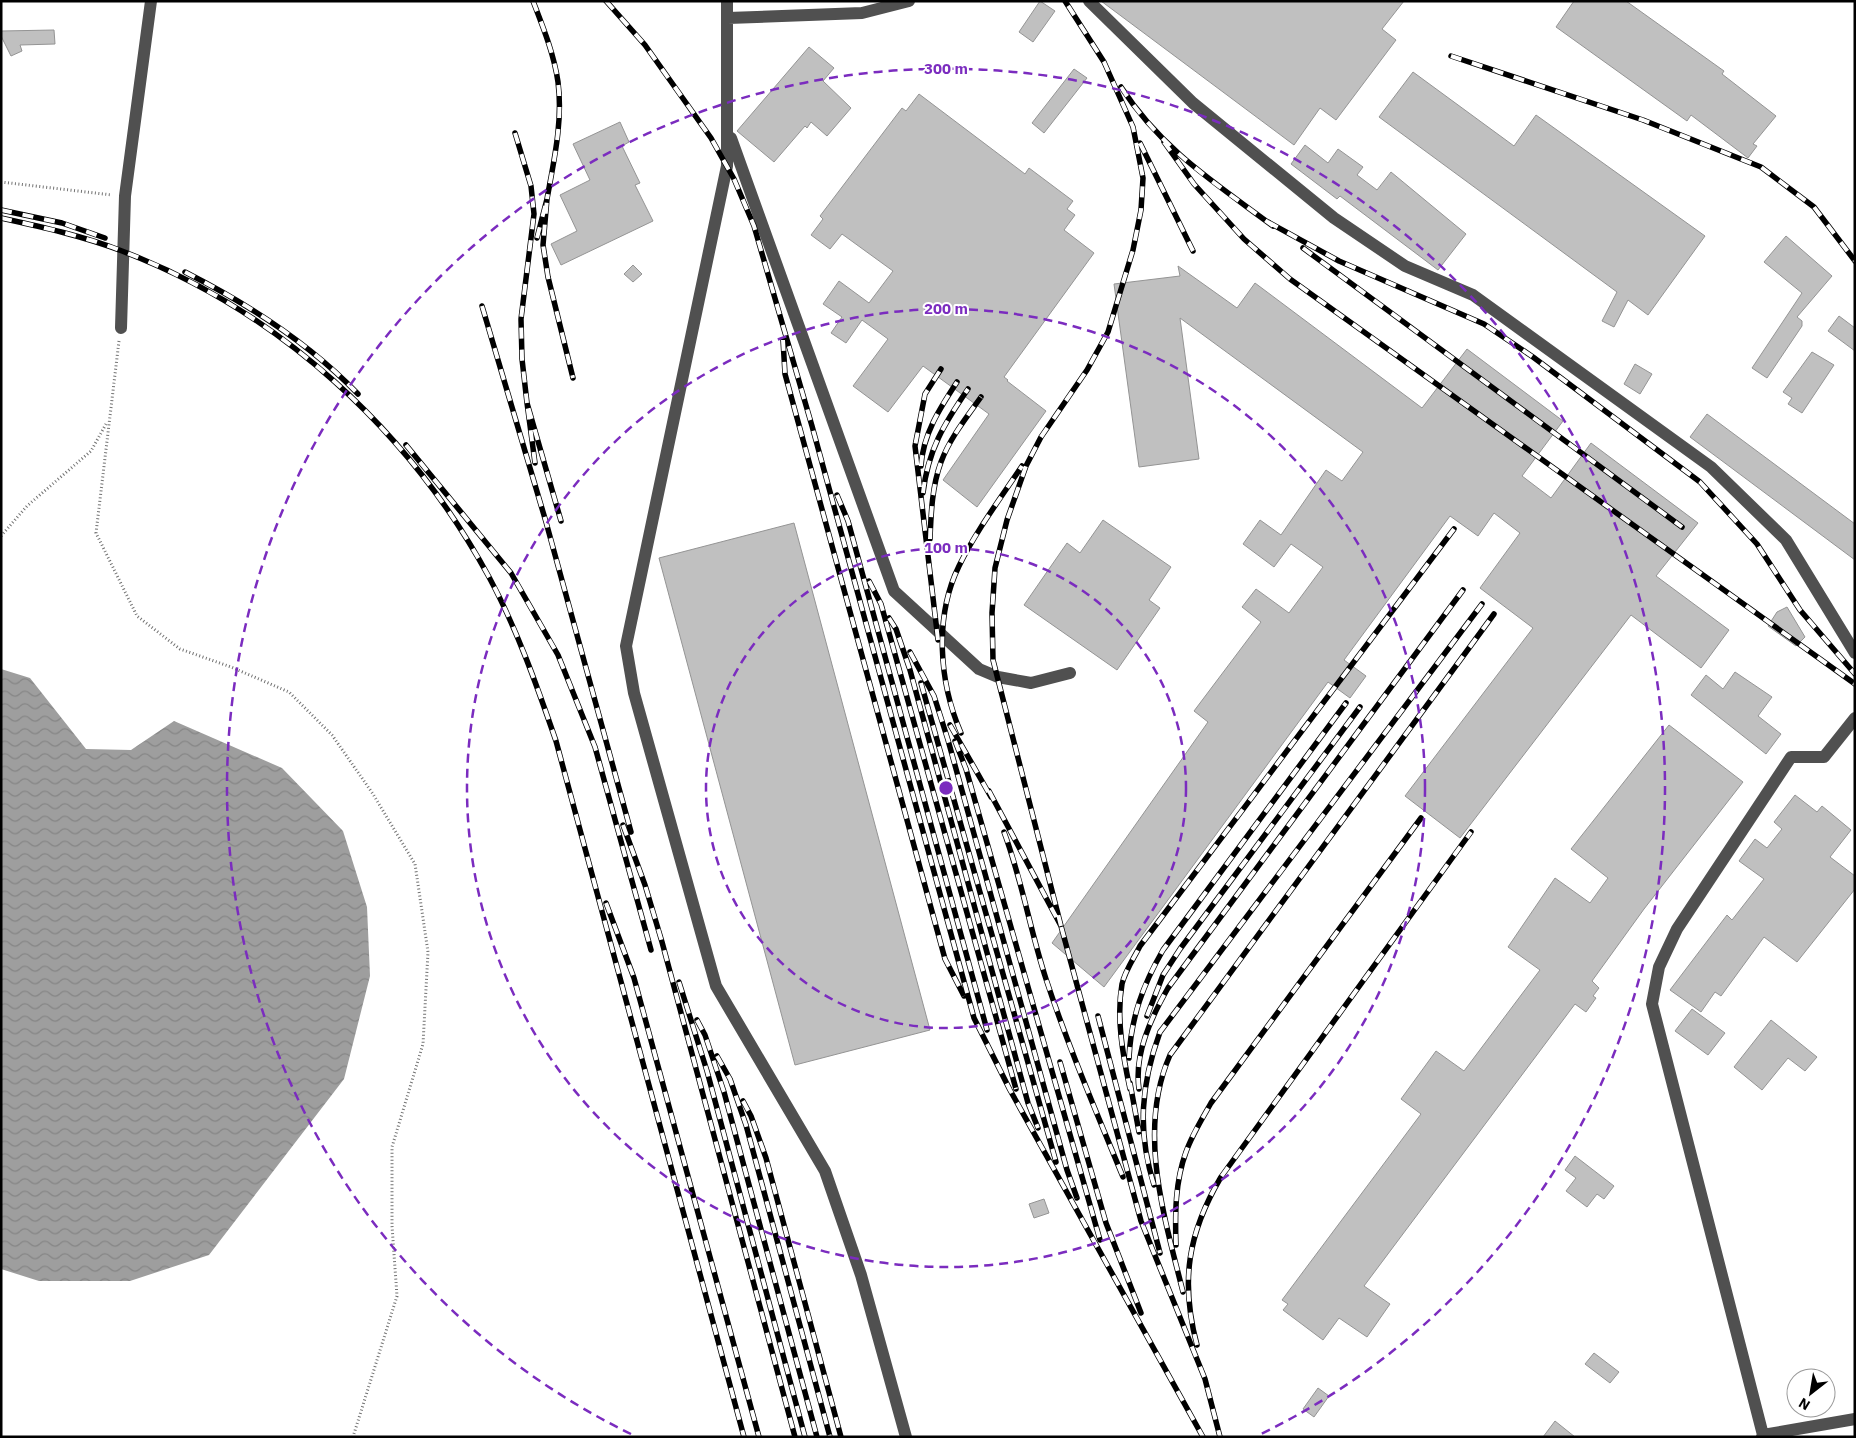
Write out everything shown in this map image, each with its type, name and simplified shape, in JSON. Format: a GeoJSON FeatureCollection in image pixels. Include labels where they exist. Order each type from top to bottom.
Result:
{"type":"FeatureCollection","features":[{"type":"Feature","properties":{"kind":"lane"},"geometry":{"type":"LineString","coordinates":[[121,328],[125,196],[151,1]]}},
{"type":"Feature","properties":{"kind":"lane"},"geometry":{"type":"LineString","coordinates":[[728,1],[727,166],[626,646],[634,692],[716,986],[825,1171],[861,1275],[906,1437]]}},
{"type":"Feature","properties":{"kind":"lane"},"geometry":{"type":"LineString","coordinates":[[728,18],[862,13],[909,1]]}},
{"type":"Feature","properties":{"kind":"lane"},"geometry":{"type":"LineString","coordinates":[[1089,1],[1193,103],[1334,218],[1405,266],[1473,295],[1711,467],[1786,540],[1855,653]]}},
{"type":"Feature","properties":{"kind":"lane"},"geometry":{"type":"LineString","coordinates":[[728,129],[894,591],[979,670],[998,677],[1031,683],[1070,673]]}},
{"type":"Feature","properties":{"kind":"lane"},"geometry":{"type":"LineString","coordinates":[[1855,718],[1824,757],[1791,757],[1677,929],[1659,967],[1652,1004],[1763,1436],[1855,1419]]}},
{"type":"Feature","properties":{"kind":"path"},"geometry":{"type":"LineString","coordinates":[[1,182],[125,196]]}},
{"type":"Feature","properties":{"kind":"path"},"geometry":{"type":"LineString","coordinates":[[121,328],[108,422],[96,533],[137,616],[180,649],[231,667],[289,692],[332,735],[373,794],[415,864],[428,952],[423,1044],[392,1147],[392,1226],[398,1296],[353,1437]]}},
{"type":"Feature","properties":{"kind":"path"},"geometry":{"type":"LineString","coordinates":[[1,536],[27,506],[90,451],[108,422]]}},
{"type":"Feature","properties":{"kind":"water"},"geometry":{"type":"Polygon","coordinates":[[[1,669],[30,678],[86,749],[131,750],[174,721],[282,768],[343,831],[367,907],[370,976],[344,1079],[209,1255],[130,1281],[39,1281],[1,1269],[1,669]]]}},
{"type":"Feature","properties":{"kind":"building"},"geometry":{"type":"Polygon","coordinates":[[[1040,1],[1055,11],[1033,42],[1019,32],[1040,1]]]}},
{"type":"Feature","properties":{"kind":"building"},"geometry":{"type":"Polygon","coordinates":[[[1101,1],[1404,1],[1382,29],[1396,40],[1336,120],[1320,108],[1294,145],[1101,1]]]}},
{"type":"Feature","properties":{"kind":"building"},"geometry":{"type":"Polygon","coordinates":[[[1574,1],[1626,1],[1724,71],[1722,74],[1776,116],[1753,144],[1757,146],[1748,158],[1691,115],[1687,121],[1556,27],[1574,1]]]}},
{"type":"Feature","properties":{"kind":"building"},"geometry":{"type":"Polygon","coordinates":[[[54,30],[55,44],[20,45],[22,51],[11,56],[1,36],[1,31],[54,30]]]}},
{"type":"Feature","properties":{"kind":"building"},"geometry":{"type":"Polygon","coordinates":[[[809,47],[834,68],[823,81],[851,108],[827,136],[811,122],[807,128],[805,126],[774,162],[737,131],[809,47]]]}},
{"type":"Feature","properties":{"kind":"building"},"geometry":{"type":"Polygon","coordinates":[[[1074,69],[1087,78],[1044,133],[1032,123],[1074,69]]]}},
{"type":"Feature","properties":{"kind":"building"},"geometry":{"type":"Polygon","coordinates":[[[1413,72],[1514,146],[1536,115],[1705,236],[1648,315],[1628,300],[1614,327],[1602,321],[1617,292],[1379,117],[1413,72]]]}},
{"type":"Feature","properties":{"kind":"building"},"geometry":{"type":"Polygon","coordinates":[[[919,94],[1025,174],[1029,168],[1073,201],[1067,209],[1075,215],[1064,230],[1094,253],[1004,377],[1046,411],[977,507],[943,480],[989,414],[923,366],[888,412],[853,386],[888,339],[862,320],[846,343],[831,333],[842,317],[823,304],[839,281],[869,303],[893,271],[842,234],[830,249],[811,235],[823,219],[820,216],[902,108],[906,111],[919,94]]]}},
{"type":"Feature","properties":{"kind":"building"},"geometry":{"type":"Polygon","coordinates":[[[620,122],[629,142],[622,146],[640,183],[635,185],[653,221],[561,265],[551,244],[577,231],[560,195],[590,180],[573,144],[620,122]]]}},
{"type":"Feature","properties":{"kind":"building"},"geometry":{"type":"Polygon","coordinates":[[[1305,145],[1328,163],[1338,149],[1363,167],[1357,175],[1377,190],[1391,172],[1466,234],[1438,270],[1340,196],[1337,199],[1291,164],[1305,145]]]}},
{"type":"Feature","properties":{"kind":"building"},"geometry":{"type":"Polygon","coordinates":[[[1786,236],[1832,276],[1797,317],[1802,321],[1802,326],[1767,378],[1752,368],[1802,293],[1764,262],[1786,236]]]}},
{"type":"Feature","properties":{"kind":"building"},"geometry":{"type":"Polygon","coordinates":[[[633,265],[642,274],[633,282],[624,274],[633,265]]]}},
{"type":"Feature","properties":{"kind":"building"},"geometry":{"type":"Polygon","coordinates":[[[1178,266],[1237,308],[1255,283],[1422,408],[1467,349],[1563,421],[1522,476],[1551,498],[1591,443],[1698,523],[1656,576],[1729,630],[1701,668],[1631,615],[1460,838],[1405,796],[1533,628],[1480,588],[1520,533],[1494,513],[1478,536],[1450,516],[1344,660],[1366,676],[1350,698],[1328,682],[1104,987],[1052,943],[1208,722],[1194,711],[1261,622],[1242,607],[1256,589],[1289,613],[1323,567],[1291,544],[1274,567],[1243,544],[1260,520],[1281,535],[1326,470],[1342,481],[1363,452],[1180,318],[1199,459],[1139,467],[1114,284],[1180,276],[1178,266]]]}},
{"type":"Feature","properties":{"kind":"building"},"geometry":{"type":"Polygon","coordinates":[[[1839,316],[1855,328],[1855,351],[1828,331],[1839,316]]]}},
{"type":"Feature","properties":{"kind":"building"},"geometry":{"type":"Polygon","coordinates":[[[1812,352],[1834,365],[1802,413],[1788,404],[1792,398],[1783,392],[1812,352]]]}},
{"type":"Feature","properties":{"kind":"building"},"geometry":{"type":"Polygon","coordinates":[[[1635,364],[1652,374],[1640,394],[1624,384],[1635,364]]]}},
{"type":"Feature","properties":{"kind":"building"},"geometry":{"type":"Polygon","coordinates":[[[1707,414],[1855,524],[1855,560],[1690,437],[1707,414]]]}},
{"type":"Feature","properties":{"kind":"building"},"geometry":{"type":"Polygon","coordinates":[[[1103,520],[1171,567],[1149,600],[1160,608],[1117,670],[1024,605],[1067,543],[1080,553],[1103,520]]]}},
{"type":"Feature","properties":{"kind":"building"},"geometry":{"type":"Polygon","coordinates":[[[794,523],[930,1030],[795,1065],[659,558],[794,523]]]}},
{"type":"Feature","properties":{"kind":"building"},"geometry":{"type":"Polygon","coordinates":[[[1787,607],[1805,637],[1796,646],[1768,626],[1777,612],[1787,607]]]}},
{"type":"Feature","properties":{"kind":"building"},"geometry":{"type":"Polygon","coordinates":[[[1735,672],[1772,697],[1758,716],[1781,734],[1766,754],[1691,695],[1706,675],[1723,689],[1735,672]]]}},
{"type":"Feature","properties":{"kind":"building"},"geometry":{"type":"Polygon","coordinates":[[[1669,725],[1743,782],[1644,909],[1592,981],[1599,988],[1593,996],[1596,998],[1586,1012],[1575,1004],[1364,1286],[1390,1304],[1367,1337],[1339,1318],[1323,1340],[1283,1310],[1288,1304],[1282,1300],[1421,1114],[1401,1099],[1436,1051],[1464,1071],[1540,970],[1508,947],[1555,878],[1590,903],[1608,878],[1571,849],[1669,725]]]}},
{"type":"Feature","properties":{"kind":"building"},"geometry":{"type":"Polygon","coordinates":[[[1795,795],[1817,812],[1822,806],[1851,830],[1830,857],[1855,876],[1855,889],[1797,962],[1764,937],[1721,996],[1715,992],[1701,1012],[1670,990],[1727,915],[1732,920],[1764,879],[1739,861],[1755,839],[1767,848],[1782,829],[1774,822],[1795,795]]]}},
{"type":"Feature","properties":{"kind":"building"},"geometry":{"type":"Polygon","coordinates":[[[1692,1009],[1725,1033],[1708,1055],[1675,1031],[1692,1009]]]}},
{"type":"Feature","properties":{"kind":"building"},"geometry":{"type":"Polygon","coordinates":[[[1771,1020],[1817,1057],[1805,1071],[1788,1058],[1762,1090],[1734,1067],[1771,1020]]]}},
{"type":"Feature","properties":{"kind":"building"},"geometry":{"type":"Polygon","coordinates":[[[1575,1156],[1614,1186],[1604,1199],[1597,1194],[1587,1207],[1566,1191],[1576,1178],[1565,1170],[1575,1156]]]}},
{"type":"Feature","properties":{"kind":"building"},"geometry":{"type":"Polygon","coordinates":[[[1044,1199],[1049,1213],[1034,1218],[1029,1204],[1044,1199]]]}},
{"type":"Feature","properties":{"kind":"building"},"geometry":{"type":"Polygon","coordinates":[[[1594,1353],[1619,1372],[1610,1383],[1585,1364],[1594,1353]]]}},
{"type":"Feature","properties":{"kind":"building"},"geometry":{"type":"Polygon","coordinates":[[[1318,1388],[1329,1396],[1314,1417],[1303,1409],[1318,1388]]]}},
{"type":"Feature","properties":{"kind":"building"},"geometry":{"type":"Polygon","coordinates":[[[1555,1421],[1575,1437],[1543,1437],[1555,1421]]]}},
{"type":"Feature","properties":{"kind":"railway"},"geometry":{"type":"LineString","coordinates":[[533,1],[548,41],[558,82],[557,140],[547,199]]}},
{"type":"Feature","properties":{"kind":"railway"},"geometry":{"type":"LineString","coordinates":[[606,1],[645,45],[711,138],[734,179],[754,226],[812,426],[974,1018],[1010,1090],[1203,1437]]}},
{"type":"Feature","properties":{"kind":"railway"},"geometry":{"type":"LineString","coordinates":[[1061,926],[993,660],[992,613],[995,568],[1007,520],[1026,466],[1041,437],[1087,370],[1108,332],[1133,250],[1141,210],[1143,178],[1133,127],[1104,62],[1065,1]]}},
{"type":"Feature","properties":{"kind":"railway"},"geometry":{"type":"LineString","coordinates":[[1451,56],[1643,120],[1761,167],[1814,207],[1855,261]]}},
{"type":"Feature","properties":{"kind":"railway"},"geometry":{"type":"LineString","coordinates":[[1121,87],[1153,129],[1171,147],[1190,164],[1273,226]]}},
{"type":"Feature","properties":{"kind":"railway"},"geometry":{"type":"LineString","coordinates":[[515,133],[531,186],[534,214],[521,319],[522,359],[527,403]]}},
{"type":"Feature","properties":{"kind":"railway"},"geometry":{"type":"LineString","coordinates":[[1164,142],[1194,184],[1244,239],[1290,279],[1855,684]]}},
{"type":"Feature","properties":{"kind":"railway"},"geometry":{"type":"LineString","coordinates":[[1140,143],[1193,251]]}},
{"type":"Feature","properties":{"kind":"railway"},"geometry":{"type":"LineString","coordinates":[[537,238],[547,199],[543,245],[548,277],[573,378]]}},
{"type":"Feature","properties":{"kind":"railway"},"geometry":{"type":"LineString","coordinates":[[1,210],[62,223],[105,238]]}},
{"type":"Feature","properties":{"kind":"railway"},"geometry":{"type":"LineString","coordinates":[[1,218],[77,236],[122,251],[180,276],[234,307],[286,342],[334,381],[379,425],[420,472],[457,523],[489,577],[509,617],[556,741],[744,1437]]}},
{"type":"Feature","properties":{"kind":"railway"},"geometry":{"type":"LineString","coordinates":[[1268,222],[1339,261],[1484,324],[1533,357],[1700,482],[1757,544],[1800,610],[1855,674]]}},
{"type":"Feature","properties":{"kind":"railway"},"geometry":{"type":"LineString","coordinates":[[1303,248],[1682,527]]}},
{"type":"Feature","properties":{"kind":"railway"},"geometry":{"type":"LineString","coordinates":[[185,272],[232,297],[277,326],[319,358],[358,394]]}},
{"type":"Feature","properties":{"kind":"railway"},"geometry":{"type":"LineString","coordinates":[[482,306],[546,522],[631,832]]}},
{"type":"Feature","properties":{"kind":"railway"},"geometry":{"type":"LineString","coordinates":[[783,340],[785,374],[945,959],[964,996]]}},
{"type":"Feature","properties":{"kind":"railway"},"geometry":{"type":"LineString","coordinates":[[938,640],[915,446],[925,394],[941,369]]}},
{"type":"Feature","properties":{"kind":"railway"},"geometry":{"type":"LineString","coordinates":[[921,466],[922,454],[933,422],[957,382]]}},
{"type":"Feature","properties":{"kind":"railway"},"geometry":{"type":"LineString","coordinates":[[923,493],[925,478],[938,438],[968,389]]}},
{"type":"Feature","properties":{"kind":"railway"},"geometry":{"type":"LineString","coordinates":[[930,539],[934,490],[941,462],[954,436],[981,397]]}},
{"type":"Feature","properties":{"kind":"railway"},"geometry":{"type":"LineString","coordinates":[[535,463],[527,403],[561,521]]}},
{"type":"Feature","properties":{"kind":"railway"},"geometry":{"type":"LineString","coordinates":[[406,445],[511,573],[558,655],[595,747],[651,950]]}},
{"type":"Feature","properties":{"kind":"railway"},"geometry":{"type":"LineString","coordinates":[[961,733],[948,693],[944,671],[942,650],[946,606],[959,566],[973,540],[1022,466]]}},
{"type":"Feature","properties":{"kind":"railway"},"geometry":{"type":"LineString","coordinates":[[837,495],[848,521],[987,1030]]}},
{"type":"Feature","properties":{"kind":"railway"},"geometry":{"type":"LineString","coordinates":[[1130,1089],[1121,1037],[1120,997],[1125,974],[1140,946],[1454,529]]}},
{"type":"Feature","properties":{"kind":"railway"},"geometry":{"type":"LineString","coordinates":[[869,581],[881,604],[1016,1089]]}},
{"type":"Feature","properties":{"kind":"railway"},"geometry":{"type":"LineString","coordinates":[[1139,1089],[1138,1076],[1141,1050],[1150,1024],[1168,988],[1463,590]]}},
{"type":"Feature","properties":{"kind":"railway"},"geometry":{"type":"LineString","coordinates":[[1154,1185],[1145,1146],[1143,1127],[1145,1089],[1160,1032],[1482,604]]}},
{"type":"Feature","properties":{"kind":"railway"},"geometry":{"type":"LineString","coordinates":[[1183,1292],[1162,1203],[1155,1143],[1155,1113],[1160,1084],[1170,1055],[1494,614]]}},
{"type":"Feature","properties":{"kind":"railway"},"geometry":{"type":"LineString","coordinates":[[889,618],[896,629],[910,670],[1028,1103],[1038,1128]]}},
{"type":"Feature","properties":{"kind":"railway"},"geometry":{"type":"LineString","coordinates":[[910,652],[934,696],[948,740],[1067,1170],[1077,1198]]}},
{"type":"Feature","properties":{"kind":"railway"},"geometry":{"type":"LineString","coordinates":[[921,683],[1056,1162]]}},
{"type":"Feature","properties":{"kind":"railway"},"geometry":{"type":"LineString","coordinates":[[1129,1058],[1132,1029],[1139,1002],[1163,950],[1346,703]]}},
{"type":"Feature","properties":{"kind":"railway"},"geometry":{"type":"LineString","coordinates":[[1147,1016],[1163,975],[1180,949],[1360,707]]}},
{"type":"Feature","properties":{"kind":"railway"},"geometry":{"type":"LineString","coordinates":[[950,725],[991,797]]}},
{"type":"Feature","properties":{"kind":"railway"},"geometry":{"type":"LineString","coordinates":[[955,741],[966,769],[1100,1240]]}},
{"type":"Feature","properties":{"kind":"railway"},"geometry":{"type":"LineString","coordinates":[[989,791],[1061,926],[1141,1221],[1205,1379],[1220,1437]]}},
{"type":"Feature","properties":{"kind":"railway"},"geometry":{"type":"LineString","coordinates":[[1176,1245],[1176,1198],[1182,1163],[1197,1127],[1211,1103],[1421,818]]}},
{"type":"Feature","properties":{"kind":"railway"},"geometry":{"type":"LineString","coordinates":[[623,825],[645,885],[662,942],[795,1437]]}},
{"type":"Feature","properties":{"kind":"railway"},"geometry":{"type":"LineString","coordinates":[[1004,832],[1016,868],[1040,961],[1064,1029],[1123,1177]]}},
{"type":"Feature","properties":{"kind":"railway"},"geometry":{"type":"LineString","coordinates":[[1197,1345],[1189,1300],[1188,1278],[1190,1258],[1201,1218],[1221,1177],[1471,832]]}},
{"type":"Feature","properties":{"kind":"railway"},"geometry":{"type":"LineString","coordinates":[[606,903],[634,978],[759,1437]]}},
{"type":"Feature","properties":{"kind":"railway"},"geometry":{"type":"LineString","coordinates":[[679,982],[707,1071],[805,1437]]}},
{"type":"Feature","properties":{"kind":"railway"},"geometry":{"type":"LineString","coordinates":[[1098,1016],[1160,1253]]}},
{"type":"Feature","properties":{"kind":"railway"},"geometry":{"type":"LineString","coordinates":[[697,1020],[705,1035],[724,1092],[817,1437]]}},
{"type":"Feature","properties":{"kind":"railway"},"geometry":{"type":"LineString","coordinates":[[717,1056],[730,1079],[746,1125],[830,1437]]}},
{"type":"Feature","properties":{"kind":"railway"},"geometry":{"type":"LineString","coordinates":[[1060,1062],[1106,1223],[1141,1313]]}},
{"type":"Feature","properties":{"kind":"railway"},"geometry":{"type":"LineString","coordinates":[[1130,1083],[1139,1132]]}},
{"type":"Feature","properties":{"kind":"railway"},"geometry":{"type":"LineString","coordinates":[[743,1101],[751,1116],[766,1158],[841,1437]]}}]}
